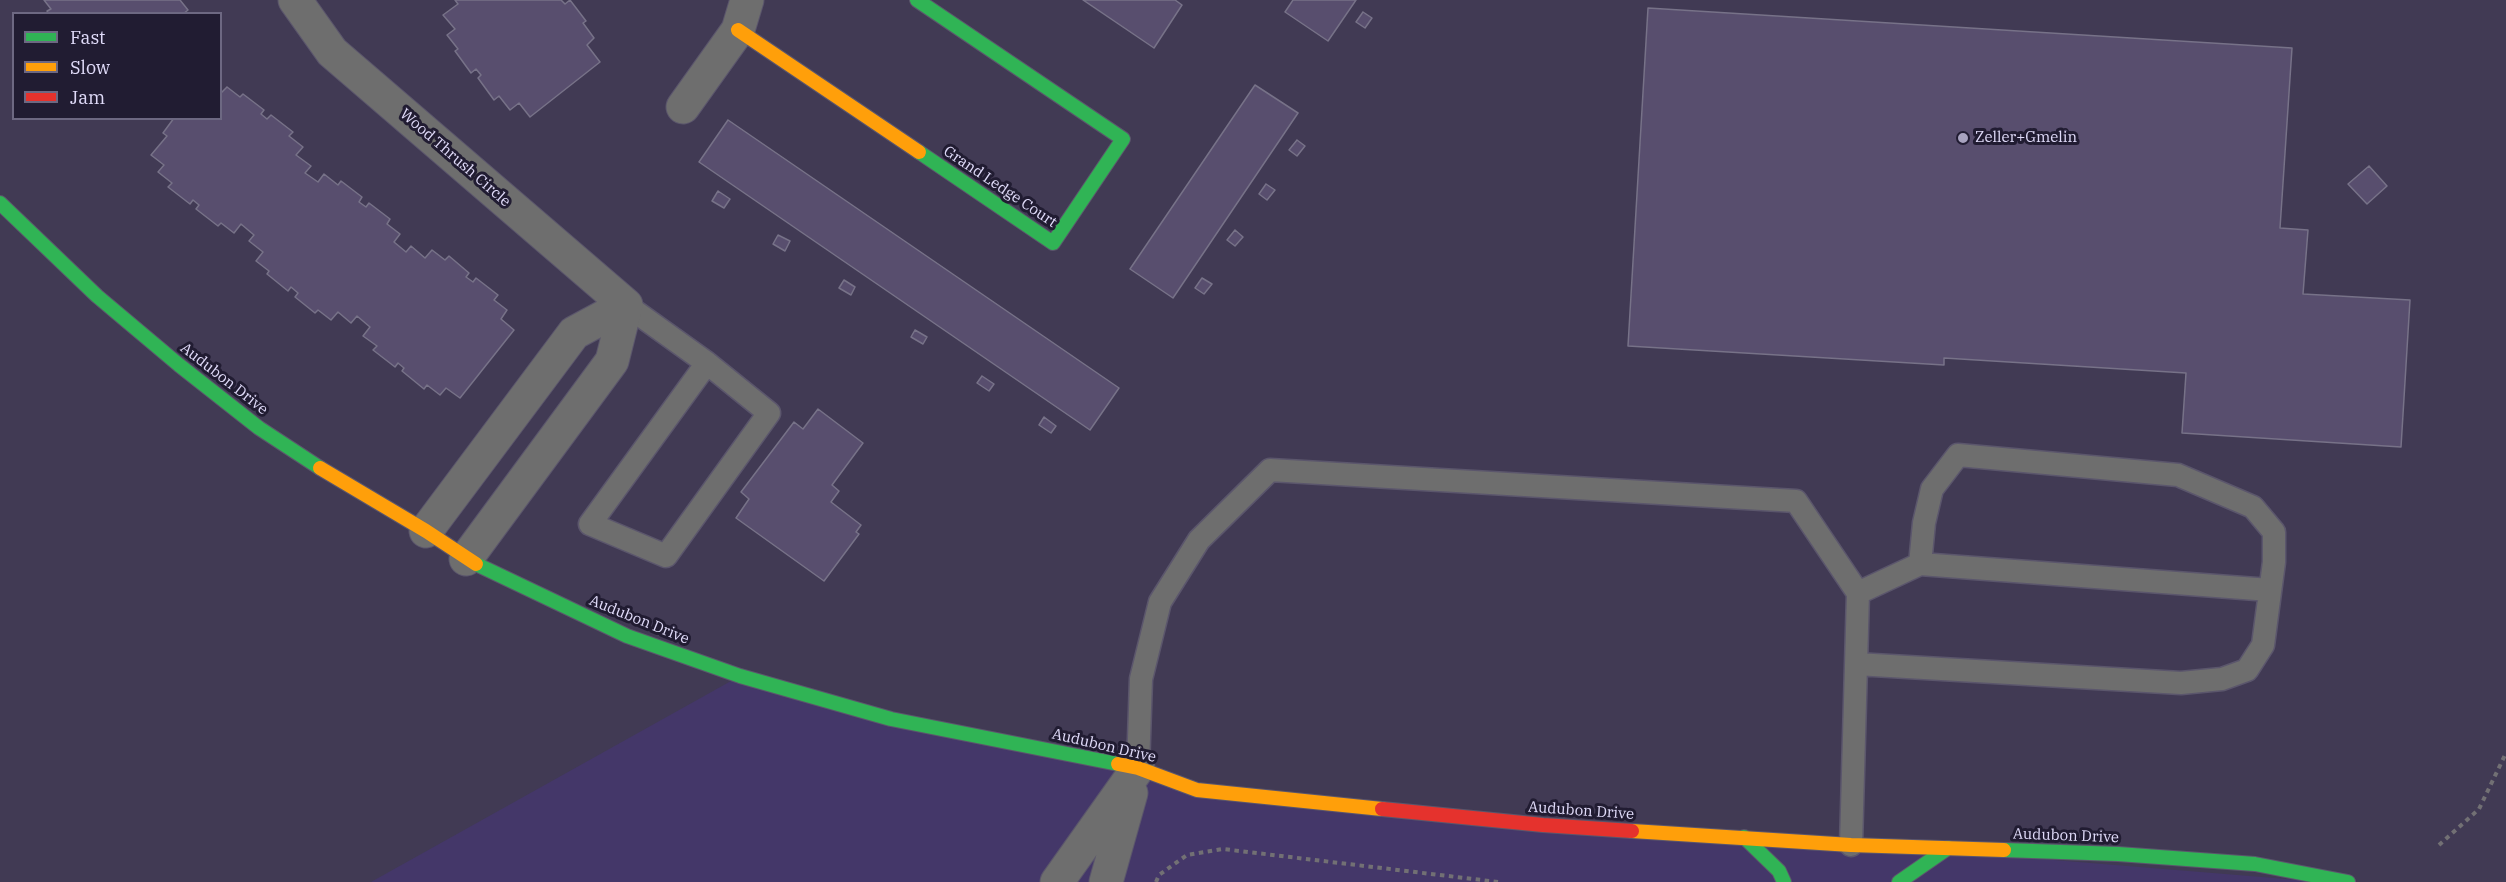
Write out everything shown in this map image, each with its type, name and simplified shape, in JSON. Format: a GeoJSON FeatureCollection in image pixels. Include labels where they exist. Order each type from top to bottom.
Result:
{"type":"FeatureCollection","features":[{"type":"Feature","properties":{"kind":"street","name":"Wood Thrush Circle"},"geometry":{"type":"LineString","coordinates":[[295,0],[332,52],[626,305]]}},
{"type":"Feature","properties":{"kind":"street","name":"Grand Ledge Court"},"geometry":{"type":"LineString","coordinates":[[742,15],[1053,243],[1123,139],[917,0]]}},
{"type":"Feature","properties":{"kind":"street"},"geometry":{"type":"LineString","coordinates":[[683,107],[742,15]]}},
{"type":"Feature","properties":{"kind":"street","name":"Audubon Drive"},"geometry":{"type":"LineString","coordinates":[[0,203],[97,296],[179,365],[260,428],[329,474],[426,531],[466,559],[627,636],[740,676],[891,719],[1138,768],[1197,790],[1543,825],[1851,845],[2118,854],[2255,864],[2349,882]]}},
{"type":"Feature","properties":{"kind":"street"},"geometry":{"type":"LineString","coordinates":[[426,531],[574,333],[626,305]]}},
{"type":"Feature","properties":{"kind":"street"},"geometry":{"type":"LineString","coordinates":[[466,559],[612,361],[626,305]]}},
{"type":"Feature","properties":{"kind":"street"},"geometry":{"type":"LineString","coordinates":[[1057,882],[1138,768]]}},
{"type":"Feature","properties":{"kind":"street"},"geometry":{"type":"LineString","coordinates":[[1106,882],[1138,768]]}},
{"type":"Feature","properties":{"kind":"street"},"geometry":{"type":"LineString","coordinates":[[1744,837],[1779,871],[1784,882]]}},
{"type":"Feature","properties":{"kind":"street"},"geometry":{"type":"LineString","coordinates":[[1899,882],[1948,848]]}},
{"type":"Feature","properties":{"kind":"lane"},"geometry":{"type":"LineString","coordinates":[[626,305],[707,363],[769,413],[666,556],[590,524],[707,363]]}},
{"type":"Feature","properties":{"kind":"lane"},"geometry":{"type":"LineString","coordinates":[[1856,664],[2181,683],[2222,679],[2247,670],[2263,645],[2274,562],[2274,532],[2253,507],[2178,475],[1958,455],[1932,489],[1924,523],[1920,564]]}},
{"type":"Feature","properties":{"kind":"lane"},"geometry":{"type":"LineString","coordinates":[[1138,768],[1141,678],[1160,602],[1199,540],[1269,470],[1796,501],[1858,593],[1851,845]]}},
{"type":"Feature","properties":{"kind":"lane"},"geometry":{"type":"LineString","coordinates":[[1858,593],[1920,564],[2270,590]]}},
{"type":"Feature","properties":{"kind":"path"},"geometry":{"type":"LineString","coordinates":[[2439,845],[2479,809],[2506,753]]}},
{"type":"Feature","properties":{"kind":"path"},"geometry":{"type":"LineString","coordinates":[[1156,882],[1159,875],[1187,855],[1223,849],[1498,882]]}},
{"type":"Feature","properties":{"kind":"shaded area"},"geometry":{"type":"Polygon","coordinates":[[[740,676],[1197,790],[2323,882],[371,882],[740,676]]]}},
{"type":"Feature","properties":{"kind":"building"},"geometry":{"type":"Polygon","coordinates":[[[44,0],[180,0],[188,10],[186,12],[48,12],[51,9],[44,0]]]}},
{"type":"Feature","properties":{"kind":"building"},"geometry":{"type":"Polygon","coordinates":[[[455,0],[561,0],[565,4],[570,0],[586,21],[583,23],[594,38],[587,45],[600,62],[530,117],[519,103],[510,110],[499,96],[494,100],[478,78],[481,75],[476,69],[471,73],[455,51],[458,49],[447,35],[455,29],[443,15],[458,4],[455,0]]]}},
{"type":"Feature","properties":{"kind":"building"},"geometry":{"type":"Polygon","coordinates":[[[1083,0],[1175,0],[1182,5],[1154,48],[1083,0]]]}},
{"type":"Feature","properties":{"kind":"building"},"geometry":{"type":"Polygon","coordinates":[[[1293,0],[1356,0],[1328,41],[1285,12],[1293,0]]]}},
{"type":"Feature","properties":{"kind":"building","name":"Zeller+Gmelin"},"geometry":{"type":"Polygon","coordinates":[[[1648,8],[2292,48],[2280,228],[2308,230],[2303,294],[2410,300],[2401,447],[2182,433],[2186,373],[1944,358],[1944,365],[1628,346],[1648,8]]]}},
{"type":"Feature","properties":{"kind":"building"},"geometry":{"type":"Polygon","coordinates":[[[1363,12],[1372,18],[1365,28],[1356,22],[1363,12]]]}},
{"type":"Feature","properties":{"kind":"building"},"geometry":{"type":"Polygon","coordinates":[[[1255,85],[1298,113],[1173,298],[1130,269],[1255,85]]]}},
{"type":"Feature","properties":{"kind":"building"},"geometry":{"type":"Polygon","coordinates":[[[227,87],[240,97],[243,94],[264,110],[261,114],[267,119],[271,115],[293,132],[289,136],[303,147],[296,155],[311,166],[305,173],[318,182],[324,174],[338,185],[341,181],[362,197],[359,202],[366,207],[369,203],[390,219],[387,224],[400,234],[394,242],[406,252],[411,246],[425,258],[432,250],[445,260],[449,256],[469,273],[466,277],[473,282],[476,278],[498,295],[494,300],[507,310],[501,319],[514,330],[460,398],[446,388],[440,395],[427,385],[424,389],[402,371],[404,368],[398,363],[395,367],[373,350],[377,346],[363,336],[370,327],[357,316],[351,323],[338,312],[331,320],[318,310],[315,313],[295,297],[298,293],[291,287],[288,291],[267,274],[269,271],[256,261],[263,252],[249,241],[254,235],[241,224],[234,233],[221,223],[218,226],[196,209],[199,205],[193,200],[190,204],[168,187],[172,183],[158,172],[164,165],[151,155],[167,136],[163,133],[173,120],[222,120],[222,92],[227,87]]]}},
{"type":"Feature","properties":{"kind":"building"},"geometry":{"type":"Polygon","coordinates":[[[728,120],[1119,388],[1090,430],[699,162],[728,120]]]}},
{"type":"Feature","properties":{"kind":"building"},"geometry":{"type":"Polygon","coordinates":[[[1297,140],[1305,146],[1297,156],[1289,150],[1297,140]]]}},
{"type":"Feature","properties":{"kind":"building"},"geometry":{"type":"Polygon","coordinates":[[[2369,166],[2387,186],[2367,204],[2348,184],[2369,166]]]}},
{"type":"Feature","properties":{"kind":"building"},"geometry":{"type":"Polygon","coordinates":[[[1266,184],[1275,190],[1267,200],[1259,194],[1266,184]]]}},
{"type":"Feature","properties":{"kind":"building"},"geometry":{"type":"Polygon","coordinates":[[[718,191],[730,199],[724,208],[712,201],[718,191]]]}},
{"type":"Feature","properties":{"kind":"building"},"geometry":{"type":"Polygon","coordinates":[[[1235,230],[1243,237],[1235,246],[1227,240],[1235,230]]]}},
{"type":"Feature","properties":{"kind":"building"},"geometry":{"type":"Polygon","coordinates":[[[778,235],[790,241],[785,251],[773,244],[778,235]]]}},
{"type":"Feature","properties":{"kind":"building"},"geometry":{"type":"Polygon","coordinates":[[[1202,278],[1212,284],[1204,294],[1195,288],[1202,278]]]}},
{"type":"Feature","properties":{"kind":"building"},"geometry":{"type":"Polygon","coordinates":[[[844,280],[855,287],[851,295],[839,288],[844,280]]]}},
{"type":"Feature","properties":{"kind":"building"},"geometry":{"type":"Polygon","coordinates":[[[915,330],[927,337],[923,344],[911,337],[915,330]]]}},
{"type":"Feature","properties":{"kind":"building"},"geometry":{"type":"Polygon","coordinates":[[[982,376],[994,384],[989,391],[977,383],[982,376]]]}},
{"type":"Feature","properties":{"kind":"building"},"geometry":{"type":"Polygon","coordinates":[[[818,409],[863,443],[832,485],[839,491],[831,502],[861,525],[856,532],[859,534],[824,581],[736,518],[749,499],[741,492],[794,422],[803,429],[818,409]]]}},
{"type":"Feature","properties":{"kind":"building"},"geometry":{"type":"Polygon","coordinates":[[[1044,417],[1056,426],[1051,433],[1039,425],[1044,417]]]}},
{"type":"Feature","properties":{"kind":"traffic: fast"},"geometry":{"type":"LineString","coordinates":[[917,0],[1123,139],[1053,243],[919,152]]}},
{"type":"Feature","properties":{"kind":"traffic: fast"},"geometry":{"type":"LineString","coordinates":[[0,203],[97,296],[179,365],[259,428],[320,468]]}},
{"type":"Feature","properties":{"kind":"traffic: fast"},"geometry":{"type":"LineString","coordinates":[[476,564],[627,636],[740,676],[891,719],[1118,764]]}},
{"type":"Feature","properties":{"kind":"traffic: fast"},"geometry":{"type":"LineString","coordinates":[[1744,837],[1779,871],[1784,882]]}},
{"type":"Feature","properties":{"kind":"traffic: fast"},"geometry":{"type":"LineString","coordinates":[[1899,882],[1948,848]]}},
{"type":"Feature","properties":{"kind":"traffic: fast"},"geometry":{"type":"LineString","coordinates":[[2004,850],[2118,854],[2255,864],[2348,882]]}},
{"type":"Feature","properties":{"kind":"traffic: slow"},"geometry":{"type":"LineString","coordinates":[[738,30],[919,152]]}},
{"type":"Feature","properties":{"kind":"traffic: slow"},"geometry":{"type":"LineString","coordinates":[[320,468],[426,531],[476,564]]}},
{"type":"Feature","properties":{"kind":"traffic: slow"},"geometry":{"type":"LineString","coordinates":[[1118,764],[1138,768],[1197,790],[1382,809]]}},
{"type":"Feature","properties":{"kind":"traffic: slow"},"geometry":{"type":"LineString","coordinates":[[1632,831],[1851,845],[2004,850]]}},
{"type":"Feature","properties":{"kind":"traffic: jam"},"geometry":{"type":"LineString","coordinates":[[1382,809],[1543,825],[1632,831]]}},
{"type":"Feature","properties":{"kind":"place","name":"Zeller+Gmelin"},"geometry":{"type":"Point","coordinates":[1963,138]}}]}
